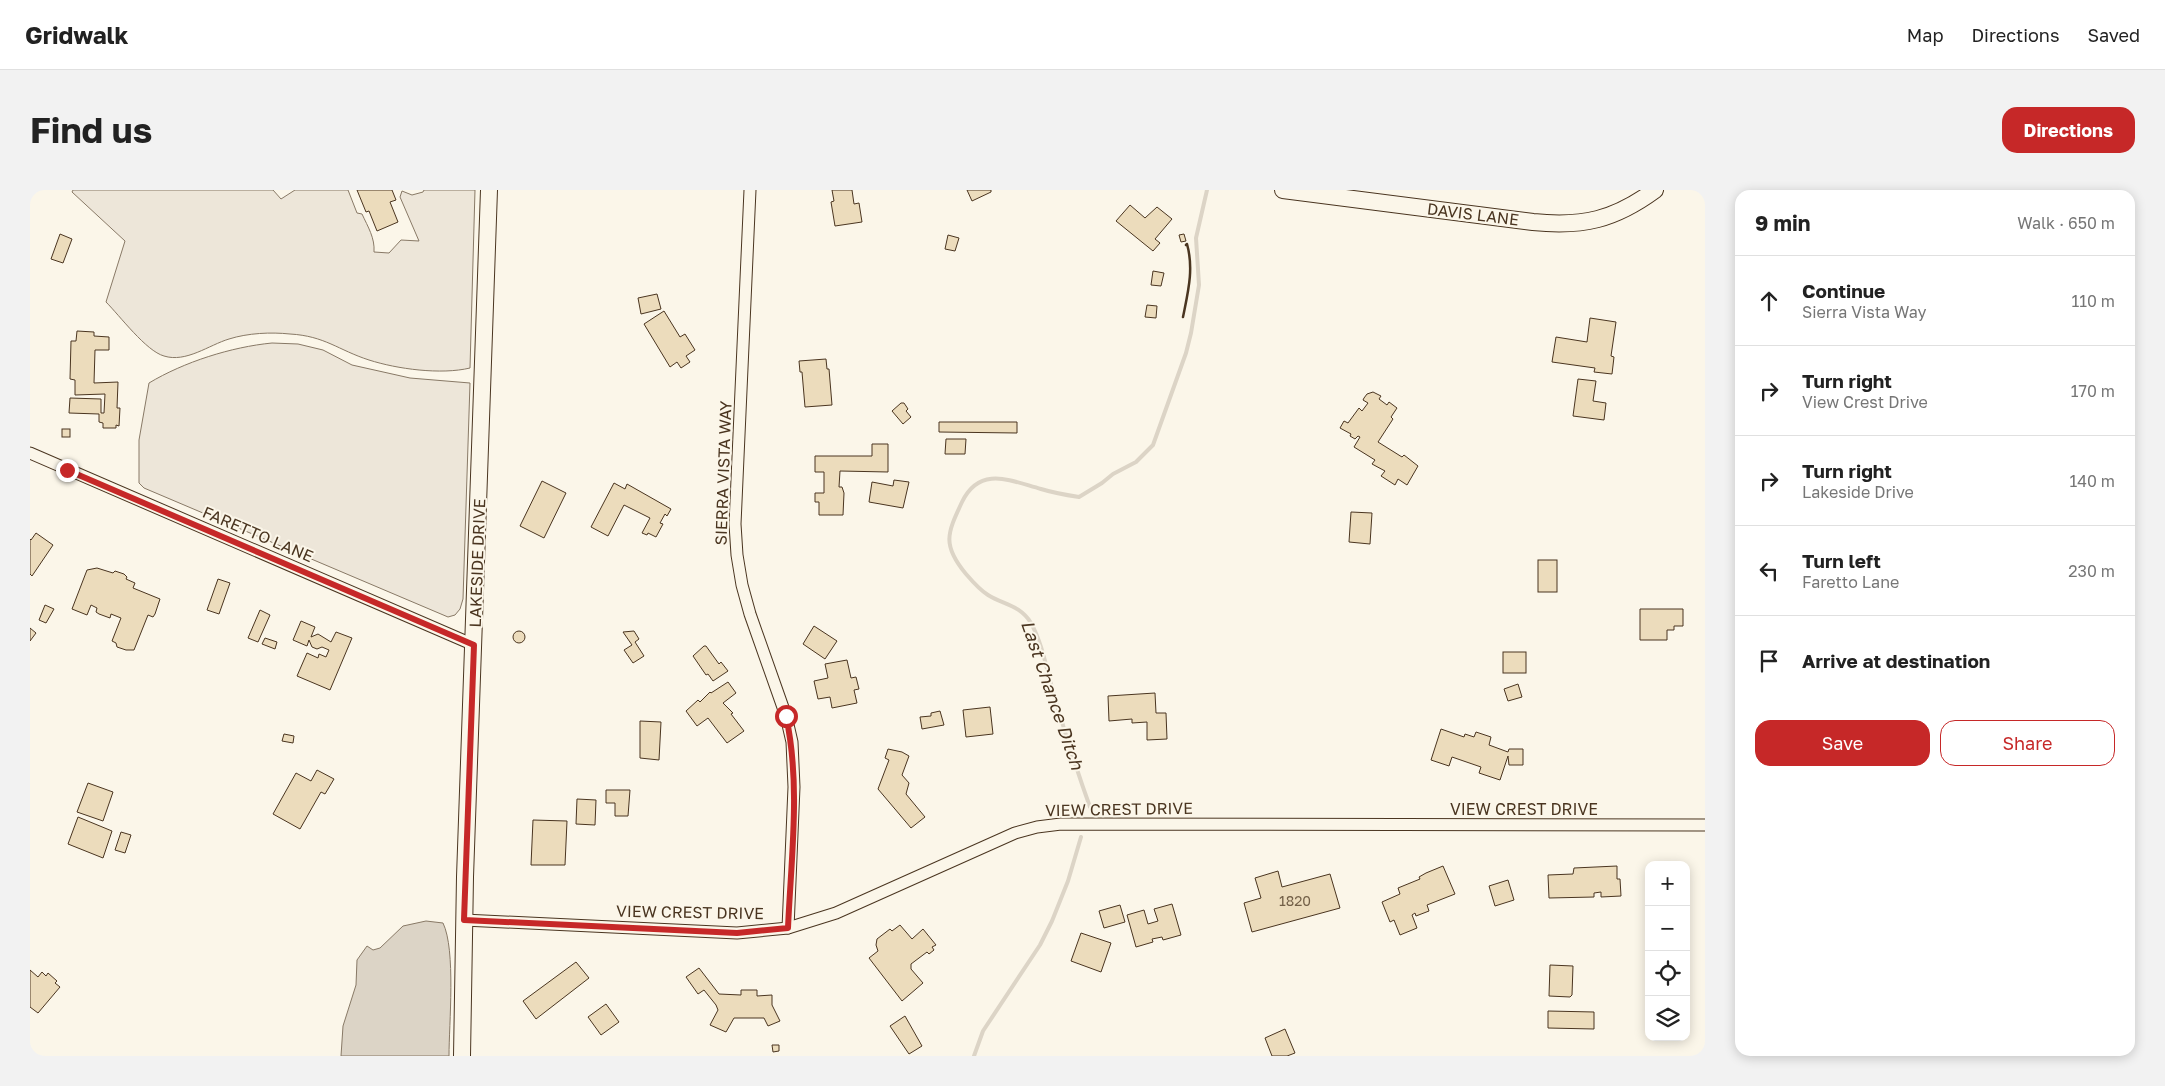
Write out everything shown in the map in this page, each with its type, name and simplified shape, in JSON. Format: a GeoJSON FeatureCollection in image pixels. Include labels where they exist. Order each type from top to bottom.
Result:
{"type":"FeatureCollection","features":[{"type":"Feature","properties":{"kind":"street","name":"LAKESIDE DRIVE"},"geometry":{"type":"LineString","coordinates":[[462,1056],[464,920],[489,190]]}},
{"type":"Feature","properties":{"kind":"street","name":"SIERRA VISTA WAY"},"geometry":{"type":"LineString","coordinates":[[750,190],[736,532],[737,555],[748,607],[786,716],[792,742],[794,787],[788,928]]}},
{"type":"Feature","properties":{"kind":"street","name":"DAVIS LANE"},"geometry":{"type":"LineString","coordinates":[[1283,190],[1533,222],[1563,224],[1604,219],[1627,208],[1655,190]]}},
{"type":"Feature","properties":{"kind":"street","name":"FARETTO LANE"},"geometry":{"type":"LineString","coordinates":[[30,452],[474,645]]}},
{"type":"Feature","properties":{"kind":"street","name":"VIEW CREST DRIVE"},"geometry":{"type":"LineString","coordinates":[[464,920],[737,933],[788,928],[836,913],[1015,833],[1037,827],[1061,824],[1705,825]]}},
{"type":"Feature","properties":{"kind":"shaded area"},"geometry":{"type":"Polygon","coordinates":[[[73,190],[273,190],[281,199],[295,190],[348,190],[357,213],[362,214],[371,233],[374,252],[389,253],[401,240],[419,241],[400,197],[402,191],[412,195],[424,190],[475,190],[470,368],[433,371],[393,366],[358,356],[322,340],[302,335],[275,333],[236,337],[181,357],[172,358],[157,353],[133,332],[106,302],[125,241],[72,192],[73,190]]]}},
{"type":"Feature","properties":{"kind":"shaded area"},"geometry":{"type":"Polygon","coordinates":[[[272,343],[298,344],[323,350],[352,365],[410,378],[470,383],[463,599],[460,609],[455,615],[448,617],[144,488],[139,483],[139,440],[149,383],[192,362],[240,348],[272,343]]]}},
{"type":"Feature","properties":{"kind":"shaded area"},"geometry":{"type":"Polygon","coordinates":[[[426,921],[443,923],[447,935],[451,969],[449,1056],[341,1056],[343,1026],[356,985],[357,960],[367,946],[373,950],[380,948],[403,926],[426,921]]]}},
{"type":"Feature","properties":{"kind":"building"},"geometry":{"type":"Polygon","coordinates":[[[357,190],[392,190],[396,200],[390,202],[398,222],[377,231],[369,211],[366,212],[357,190]]]}},
{"type":"Feature","properties":{"kind":"building"},"geometry":{"type":"Polygon","coordinates":[[[832,190],[852,190],[854,204],[859,203],[862,222],[835,226],[831,202],[834,201],[832,190]]]}},
{"type":"Feature","properties":{"kind":"building"},"geometry":{"type":"Polygon","coordinates":[[[967,190],[991,190],[991,192],[972,201],[967,190]]]}},
{"type":"Feature","properties":{"kind":"building"},"geometry":{"type":"Polygon","coordinates":[[[1130,205],[1145,218],[1157,207],[1172,219],[1155,239],[1160,243],[1153,251],[1116,221],[1130,205]]]}},
{"type":"Feature","properties":{"kind":"building"},"geometry":{"type":"Polygon","coordinates":[[[60,234],[72,239],[63,263],[51,259],[60,234]]]}},
{"type":"Feature","properties":{"kind":"building"},"geometry":{"type":"Polygon","coordinates":[[[1184,234],[1186,241],[1181,242],[1179,235],[1184,234]]]}},
{"type":"Feature","properties":{"kind":"building"},"geometry":{"type":"Polygon","coordinates":[[[948,235],[959,238],[955,251],[945,249],[948,235]]]}},
{"type":"Feature","properties":{"kind":"building"},"geometry":{"type":"Polygon","coordinates":[[[1153,271],[1164,273],[1161,286],[1151,285],[1153,271]]]}},
{"type":"Feature","properties":{"kind":"building"},"geometry":{"type":"Polygon","coordinates":[[[657,294],[661,309],[641,314],[638,298],[657,294]]]}},
{"type":"Feature","properties":{"kind":"building"},"geometry":{"type":"Polygon","coordinates":[[[1147,305],[1157,306],[1156,318],[1145,317],[1147,305]]]}},
{"type":"Feature","properties":{"kind":"building"},"geometry":{"type":"Polygon","coordinates":[[[664,311],[680,337],[685,334],[695,350],[686,356],[690,362],[681,368],[677,362],[670,367],[644,324],[664,311]]]}},
{"type":"Feature","properties":{"kind":"building"},"geometry":{"type":"Polygon","coordinates":[[[1590,318],[1616,322],[1611,356],[1614,357],[1612,374],[1594,372],[1595,368],[1552,362],[1556,337],[1587,342],[1590,318]]]}},
{"type":"Feature","properties":{"kind":"building"},"geometry":{"type":"Polygon","coordinates":[[[77,331],[94,332],[94,336],[109,337],[109,350],[95,350],[94,383],[118,382],[117,408],[120,408],[119,426],[116,425],[116,428],[103,428],[103,423],[99,422],[99,414],[69,413],[70,398],[101,399],[101,413],[104,413],[105,394],[75,395],[75,380],[70,379],[71,341],[76,341],[77,331]]]}},
{"type":"Feature","properties":{"kind":"building"},"geometry":{"type":"Polygon","coordinates":[[[826,359],[827,369],[829,369],[832,405],[805,407],[802,372],[800,372],[799,361],[826,359]]]}},
{"type":"Feature","properties":{"kind":"building"},"geometry":{"type":"Polygon","coordinates":[[[1578,379],[1596,381],[1593,401],[1606,403],[1604,420],[1573,416],[1578,379]]]}},
{"type":"Feature","properties":{"kind":"building"},"geometry":{"type":"Polygon","coordinates":[[[1373,392],[1381,396],[1379,399],[1387,405],[1389,402],[1397,408],[1391,417],[1393,419],[1378,442],[1402,457],[1404,455],[1418,466],[1407,485],[1398,479],[1395,485],[1381,476],[1385,471],[1372,464],[1375,460],[1354,447],[1360,437],[1358,436],[1355,439],[1350,436],[1351,434],[1340,428],[1344,421],[1348,423],[1359,408],[1362,411],[1368,403],[1363,400],[1364,398],[1367,394],[1373,392]]]}},
{"type":"Feature","properties":{"kind":"building"},"geometry":{"type":"Polygon","coordinates":[[[901,403],[904,403],[908,409],[906,411],[911,417],[903,424],[892,411],[901,403]]]}},
{"type":"Feature","properties":{"kind":"building"},"geometry":{"type":"Polygon","coordinates":[[[939,422],[1017,422],[1017,433],[939,432],[939,422]]]}},
{"type":"Feature","properties":{"kind":"building"},"geometry":{"type":"Polygon","coordinates":[[[62,429],[70,429],[70,437],[62,437],[62,429]]]}},
{"type":"Feature","properties":{"kind":"building"},"geometry":{"type":"Polygon","coordinates":[[[946,439],[966,439],[965,454],[945,454],[946,439]]]}},
{"type":"Feature","properties":{"kind":"building"},"geometry":{"type":"Polygon","coordinates":[[[872,444],[888,444],[888,472],[840,471],[839,487],[842,487],[844,493],[843,515],[819,515],[819,502],[815,502],[815,493],[824,493],[824,472],[815,472],[815,456],[872,456],[872,444]]]}},
{"type":"Feature","properties":{"kind":"building"},"geometry":{"type":"Polygon","coordinates":[[[894,480],[909,482],[903,508],[869,502],[872,482],[893,486],[894,480]]]}},
{"type":"Feature","properties":{"kind":"building"},"geometry":{"type":"Polygon","coordinates":[[[542,481],[566,493],[544,538],[520,526],[542,481]]]}},
{"type":"Feature","properties":{"kind":"building"},"geometry":{"type":"Polygon","coordinates":[[[614,483],[625,489],[627,484],[671,509],[667,516],[665,514],[660,523],[663,524],[656,537],[648,533],[647,535],[642,533],[650,518],[624,505],[608,536],[591,527],[614,483]]]}},
{"type":"Feature","properties":{"kind":"building"},"geometry":{"type":"Polygon","coordinates":[[[1351,512],[1372,513],[1370,544],[1349,542],[1351,512]]]}},
{"type":"Feature","properties":{"kind":"building"},"geometry":{"type":"Polygon","coordinates":[[[36,533],[53,545],[32,576],[30,574],[30,539],[36,533]]]}},
{"type":"Feature","properties":{"kind":"building"},"geometry":{"type":"Polygon","coordinates":[[[1538,560],[1557,560],[1557,592],[1538,592],[1538,560]]]}},
{"type":"Feature","properties":{"kind":"building"},"geometry":{"type":"Polygon","coordinates":[[[97,568],[124,574],[127,577],[126,579],[135,583],[133,588],[160,599],[153,617],[148,615],[134,650],[117,647],[116,643],[112,641],[121,618],[111,614],[110,618],[99,614],[96,612],[97,608],[91,605],[87,615],[72,609],[87,570],[97,568]]]}},
{"type":"Feature","properties":{"kind":"building"},"geometry":{"type":"Polygon","coordinates":[[[218,579],[230,583],[219,614],[207,610],[218,579]]]}},
{"type":"Feature","properties":{"kind":"building"},"geometry":{"type":"Polygon","coordinates":[[[45,605],[54,609],[46,623],[39,620],[45,605]]]}},
{"type":"Feature","properties":{"kind":"building"},"geometry":{"type":"Polygon","coordinates":[[[1640,609],[1683,609],[1683,626],[1674,626],[1674,630],[1667,630],[1667,640],[1640,640],[1640,609]]]}},
{"type":"Feature","properties":{"kind":"building"},"geometry":{"type":"Polygon","coordinates":[[[260,610],[270,615],[258,642],[248,638],[260,610]]]}},
{"type":"Feature","properties":{"kind":"building"},"geometry":{"type":"Polygon","coordinates":[[[301,621],[315,627],[311,637],[318,634],[331,642],[336,632],[352,638],[330,690],[297,676],[307,653],[318,658],[319,654],[326,657],[329,650],[322,647],[317,649],[312,647],[309,640],[307,646],[293,640],[301,621]]]}},
{"type":"Feature","properties":{"kind":"building"},"geometry":{"type":"Polygon","coordinates":[[[814,626],[837,641],[825,659],[803,644],[814,626]]]}},
{"type":"Feature","properties":{"kind":"building"},"geometry":{"type":"Polygon","coordinates":[[[30,628],[36,633],[30,641],[30,628]]]}},
{"type":"Feature","properties":{"kind":"building"},"geometry":{"type":"Polygon","coordinates":[[[517,631],[521,631],[525,637],[521,643],[517,643],[513,639],[513,635],[517,631]]]}},
{"type":"Feature","properties":{"kind":"building"},"geometry":{"type":"Polygon","coordinates":[[[634,631],[639,639],[635,642],[644,656],[633,663],[624,650],[632,645],[623,632],[634,631]]]}},
{"type":"Feature","properties":{"kind":"building"},"geometry":{"type":"Polygon","coordinates":[[[265,638],[277,642],[275,649],[262,644],[265,638]]]}},
{"type":"Feature","properties":{"kind":"building"},"geometry":{"type":"Polygon","coordinates":[[[706,646],[719,664],[721,662],[728,671],[713,681],[708,674],[706,675],[693,656],[706,646]]]}},
{"type":"Feature","properties":{"kind":"building"},"geometry":{"type":"Polygon","coordinates":[[[1503,652],[1526,652],[1526,673],[1503,673],[1503,652]]]}},
{"type":"Feature","properties":{"kind":"building"},"geometry":{"type":"Polygon","coordinates":[[[847,660],[851,678],[856,677],[859,689],[854,690],[857,703],[832,708],[830,697],[818,699],[814,681],[828,678],[825,664],[847,660]]]}},
{"type":"Feature","properties":{"kind":"building"},"geometry":{"type":"Polygon","coordinates":[[[728,682],[736,693],[723,703],[733,713],[731,714],[744,731],[727,743],[708,718],[697,726],[686,711],[698,700],[700,702],[710,692],[728,682]]]}},
{"type":"Feature","properties":{"kind":"building"},"geometry":{"type":"Polygon","coordinates":[[[1518,684],[1522,697],[1508,701],[1504,689],[1518,684]]]}},
{"type":"Feature","properties":{"kind":"building"},"geometry":{"type":"Polygon","coordinates":[[[1155,693],[1156,713],[1166,713],[1167,739],[1147,740],[1147,722],[1132,723],[1132,719],[1109,721],[1108,696],[1155,693]]]}},
{"type":"Feature","properties":{"kind":"building"},"geometry":{"type":"Polygon","coordinates":[[[990,707],[993,734],[966,737],[963,710],[990,707]]]}},
{"type":"Feature","properties":{"kind":"building"},"geometry":{"type":"Polygon","coordinates":[[[940,711],[944,725],[922,729],[920,717],[931,716],[931,713],[940,711]]]}},
{"type":"Feature","properties":{"kind":"building"},"geometry":{"type":"Polygon","coordinates":[[[640,721],[661,722],[659,760],[640,758],[640,721]]]}},
{"type":"Feature","properties":{"kind":"building"},"geometry":{"type":"Polygon","coordinates":[[[1441,729],[1464,737],[1465,734],[1474,737],[1476,732],[1491,737],[1489,745],[1508,752],[1509,749],[1523,749],[1523,765],[1509,765],[1508,756],[1500,780],[1479,773],[1481,767],[1452,757],[1449,766],[1431,760],[1441,729]]]}},
{"type":"Feature","properties":{"kind":"building"},"geometry":{"type":"Polygon","coordinates":[[[284,734],[294,736],[293,743],[282,741],[284,734]]]}},
{"type":"Feature","properties":{"kind":"building"},"geometry":{"type":"Polygon","coordinates":[[[888,749],[902,752],[909,756],[902,775],[909,783],[906,794],[925,817],[911,828],[878,789],[889,760],[885,758],[888,749]]]}},
{"type":"Feature","properties":{"kind":"building"},"geometry":{"type":"Polygon","coordinates":[[[317,770],[334,779],[325,794],[321,792],[300,829],[273,814],[296,773],[311,781],[317,770]]]}},
{"type":"Feature","properties":{"kind":"building"},"geometry":{"type":"Polygon","coordinates":[[[88,783],[113,792],[103,821],[77,812],[88,783]]]}},
{"type":"Feature","properties":{"kind":"building"},"geometry":{"type":"Polygon","coordinates":[[[606,790],[630,790],[628,816],[615,816],[615,803],[606,803],[606,790]]]}},
{"type":"Feature","properties":{"kind":"building"},"geometry":{"type":"Polygon","coordinates":[[[577,799],[596,800],[595,825],[576,824],[577,799]]]}},
{"type":"Feature","properties":{"kind":"building"},"geometry":{"type":"Polygon","coordinates":[[[78,817],[112,831],[103,858],[68,844],[78,817]]]}},
{"type":"Feature","properties":{"kind":"building"},"geometry":{"type":"Polygon","coordinates":[[[533,820],[567,821],[565,865],[531,865],[533,820]]]}},
{"type":"Feature","properties":{"kind":"building"},"geometry":{"type":"Polygon","coordinates":[[[121,832],[131,835],[125,853],[115,850],[121,832]]]}},
{"type":"Feature","properties":{"kind":"building"},"geometry":{"type":"Polygon","coordinates":[[[1443,866],[1455,894],[1427,905],[1429,911],[1416,916],[1415,913],[1412,915],[1417,928],[1400,935],[1394,920],[1390,922],[1382,902],[1400,894],[1398,888],[1420,879],[1419,877],[1426,873],[1443,866]]]}},
{"type":"Feature","properties":{"kind":"building"},"geometry":{"type":"Polygon","coordinates":[[[1617,866],[1617,879],[1620,879],[1621,896],[1601,897],[1601,892],[1594,893],[1594,897],[1549,898],[1548,875],[1573,874],[1574,868],[1617,866]]]}},
{"type":"Feature","properties":{"kind":"building"},"geometry":{"type":"Polygon","coordinates":[[[1278,871],[1282,887],[1330,874],[1340,908],[1252,932],[1244,903],[1261,898],[1255,878],[1278,871]]]}},
{"type":"Feature","properties":{"kind":"building"},"geometry":{"type":"Polygon","coordinates":[[[1508,880],[1514,900],[1495,906],[1489,886],[1508,880]]]}},
{"type":"Feature","properties":{"kind":"building"},"geometry":{"type":"Polygon","coordinates":[[[1172,904],[1181,935],[1163,940],[1162,937],[1152,939],[1153,942],[1136,947],[1127,915],[1144,910],[1148,924],[1158,921],[1154,909],[1172,904]]]}},
{"type":"Feature","properties":{"kind":"building"},"geometry":{"type":"Polygon","coordinates":[[[1120,905],[1125,922],[1104,928],[1099,911],[1120,905]]]}},
{"type":"Feature","properties":{"kind":"building"},"geometry":{"type":"Polygon","coordinates":[[[900,925],[912,939],[923,929],[936,945],[932,947],[934,950],[929,954],[927,952],[911,964],[911,969],[923,983],[902,1001],[869,958],[878,951],[877,939],[890,929],[892,931],[900,925]]]}},
{"type":"Feature","properties":{"kind":"building"},"geometry":{"type":"Polygon","coordinates":[[[1081,933],[1111,943],[1101,972],[1071,961],[1081,933]]]}},
{"type":"Feature","properties":{"kind":"building"},"geometry":{"type":"Polygon","coordinates":[[[576,962],[589,978],[536,1019],[523,1001],[576,962]]]}},
{"type":"Feature","properties":{"kind":"building"},"geometry":{"type":"Polygon","coordinates":[[[1550,965],[1573,966],[1572,995],[1570,997],[1549,996],[1550,965]]]}},
{"type":"Feature","properties":{"kind":"building"},"geometry":{"type":"Polygon","coordinates":[[[699,968],[719,994],[741,995],[741,990],[757,990],[757,996],[772,995],[772,1005],[780,1021],[768,1026],[764,1018],[734,1018],[726,1032],[710,1025],[718,1010],[716,1005],[704,990],[698,994],[686,977],[699,968]]]}},
{"type":"Feature","properties":{"kind":"building"},"geometry":{"type":"Polygon","coordinates":[[[30,970],[38,977],[42,972],[46,976],[48,973],[57,981],[55,983],[60,987],[38,1013],[30,1007],[30,970]]]}},
{"type":"Feature","properties":{"kind":"building"},"geometry":{"type":"Polygon","coordinates":[[[606,1004],[619,1022],[601,1035],[588,1017],[606,1004]]]}},
{"type":"Feature","properties":{"kind":"building"},"geometry":{"type":"Polygon","coordinates":[[[1548,1011],[1594,1012],[1594,1029],[1548,1028],[1548,1011]]]}},
{"type":"Feature","properties":{"kind":"building"},"geometry":{"type":"Polygon","coordinates":[[[905,1016],[922,1046],[909,1054],[890,1026],[905,1016]]]}},
{"type":"Feature","properties":{"kind":"building"},"geometry":{"type":"Polygon","coordinates":[[[1285,1029],[1295,1053],[1287,1056],[1272,1056],[1265,1038],[1285,1029]]]}},
{"type":"Feature","properties":{"kind":"building"},"geometry":{"type":"Polygon","coordinates":[[[772,1045],[779,1045],[779,1051],[773,1052],[772,1045]]]}},
{"type":"Feature","properties":{"kind":"waterway","name":"Last Chance Ditch"},"geometry":{"type":"LineString","coordinates":[[1090,807],[1062,723],[1042,649],[1031,623],[1022,612],[985,593],[968,577],[953,555],[950,547],[950,531],[962,502],[969,490],[978,483],[987,480],[1008,480],[1051,492],[1079,497],[1113,474],[1136,462],[1153,445],[1186,353],[1191,333],[1199,285],[1196,238],[1207,190]]}},
{"type":"Feature","properties":{"kind":"waterway","name":"Last Chance Ditch"},"geometry":{"type":"LineString","coordinates":[[974,1056],[983,1031],[1040,945],[1052,921],[1068,881],[1081,837]]}},
{"type":"Feature","properties":{"kind":"wall"},"geometry":{"type":"LineString","coordinates":[[1183,317],[1190,271],[1189,253],[1186,245]]}},
{"type":"Feature","properties":{"kind":"route"},"geometry":{"type":"LineString","coordinates":[[67,470],[474,645],[464,920],[737,933],[763,932],[788,928],[794,769],[792,742],[786,716]]}}]}
